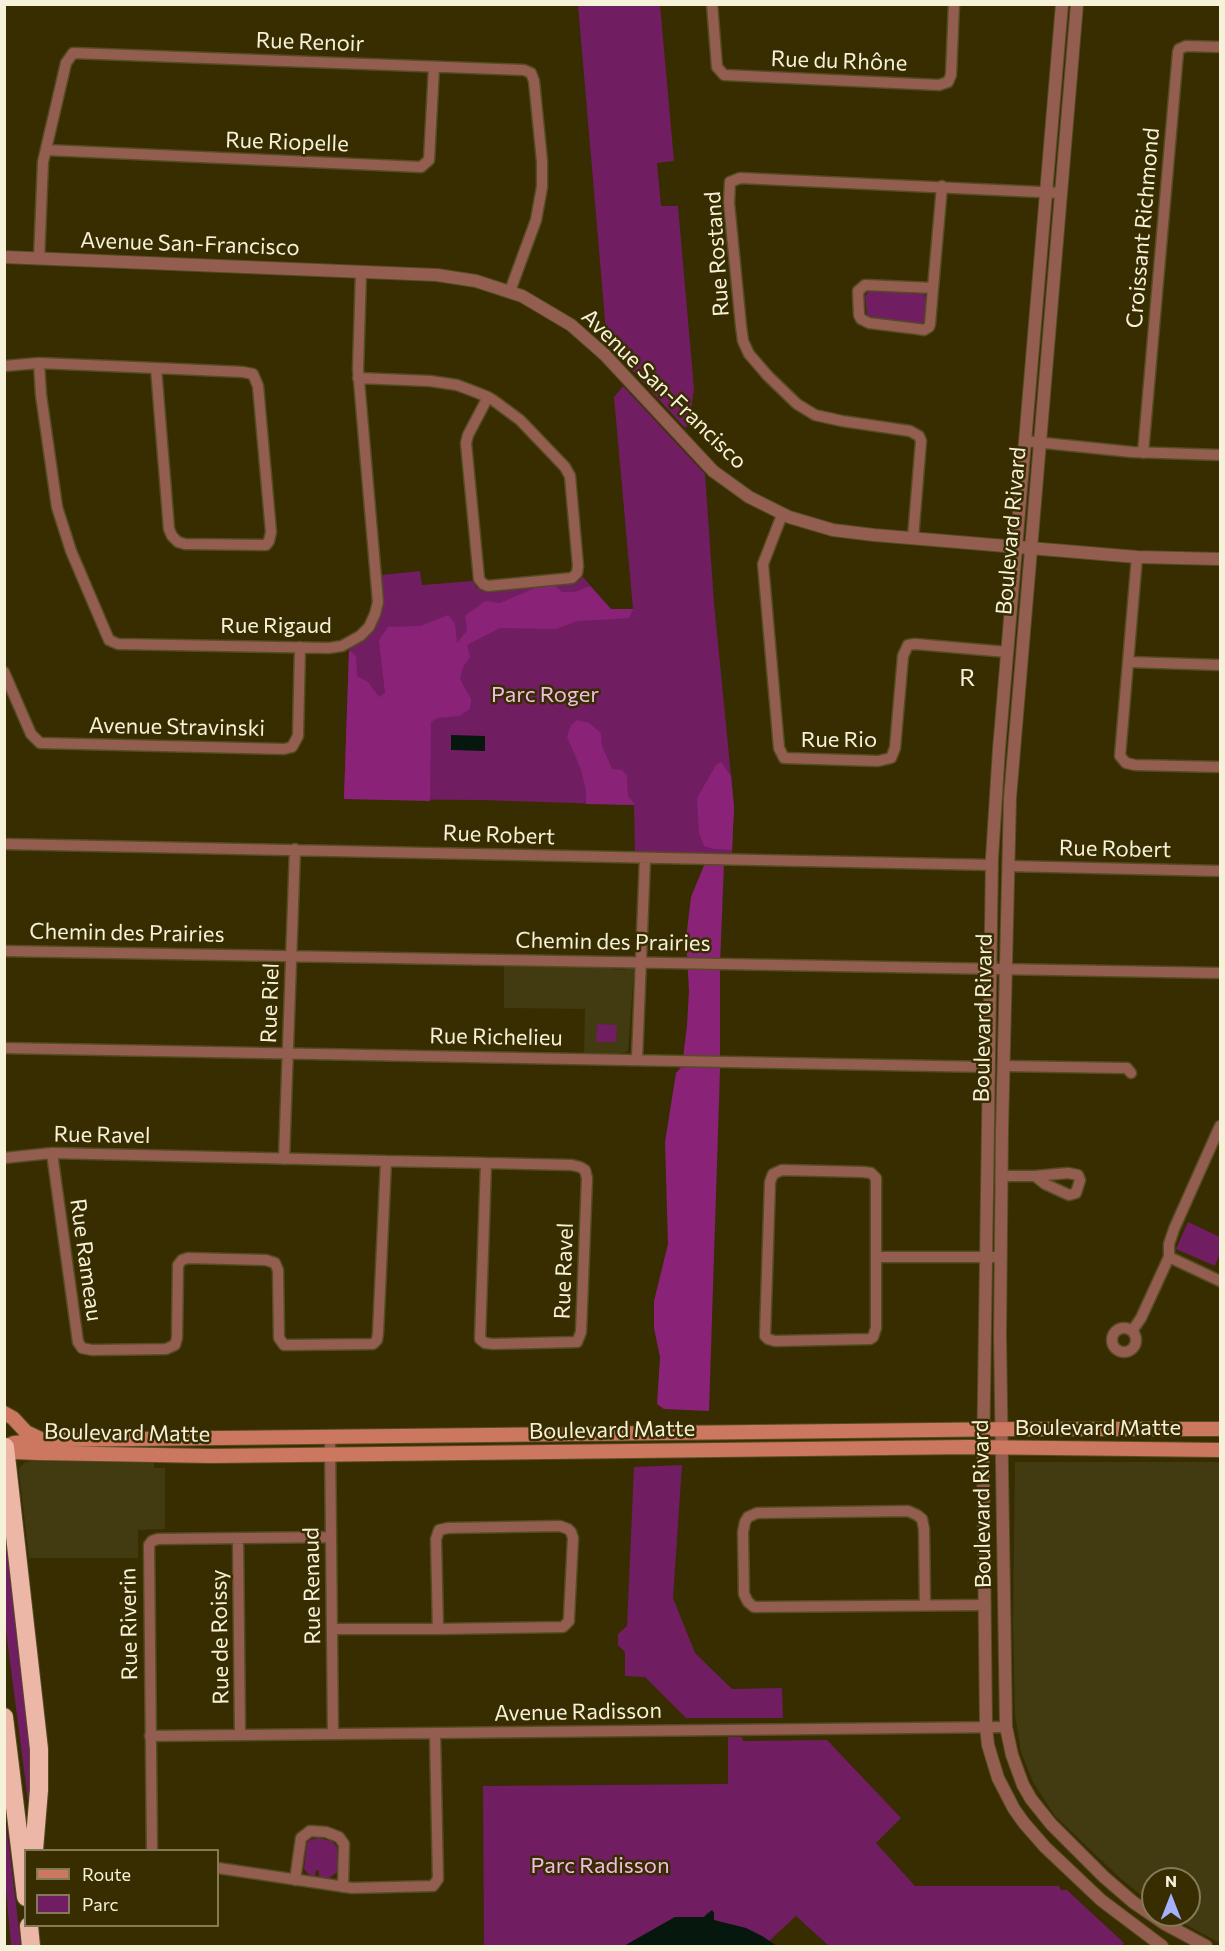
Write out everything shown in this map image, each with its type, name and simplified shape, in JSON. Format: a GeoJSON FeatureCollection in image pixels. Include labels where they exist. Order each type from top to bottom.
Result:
{"type":"FeatureCollection","features":[{"type":"Feature","properties":{"kind":"highway"},"geometry":{"type":"LineString","coordinates":[[5,1444],[39,1749],[39,1790],[34,1849]]}},
{"type":"Feature","properties":{"kind":"highway"},"geometry":{"type":"LineString","coordinates":[[4,1717],[24,1881]]}},
{"type":"Feature","properties":{"kind":"highway"},"geometry":{"type":"LineString","coordinates":[[29,1927],[31,1947]]}},
{"type":"Feature","properties":{"kind":"main road"},"geometry":{"type":"LineString","coordinates":[[4,1413],[13,1418],[26,1432],[43,1440]]}},
{"type":"Feature","properties":{"kind":"main road","name":"Boulevard Matte"},"geometry":{"type":"LineString","coordinates":[[5,1444],[43,1440],[1001,1429],[1221,1430]]}},
{"type":"Feature","properties":{"kind":"main road","name":"Boulevard Matte"},"geometry":{"type":"LineString","coordinates":[[5,1444],[15,1452],[38,1453],[330,1455],[983,1448],[1221,1450]]}},
{"type":"Feature","properties":{"kind":"street","name":"Rue du Rhône"},"geometry":{"type":"LineString","coordinates":[[712,4],[717,67],[718,71],[724,75],[939,85],[948,82],[951,75],[954,4]]}},
{"type":"Feature","properties":{"kind":"street","name":"Boulevard Rivard"},"geometry":{"type":"LineString","coordinates":[[1062,4],[996,784],[992,865],[983,1448],[986,1727],[988,1745],[998,1778],[1024,1823],[1091,1892],[1162,1947]]}},
{"type":"Feature","properties":{"kind":"street","name":"Boulevard Rivard"},"geometry":{"type":"LineString","coordinates":[[1077,4],[1010,798],[1001,1176],[1001,1429],[1006,1727],[1012,1755],[1023,1785],[1051,1824],[1104,1877],[1133,1902],[1165,1924],[1206,1947]]}},
{"type":"Feature","properties":{"kind":"street","name":"Croissant Richmond"},"geometry":{"type":"LineString","coordinates":[[1143,453],[1178,52],[1186,46],[1221,47]]}},
{"type":"Feature","properties":{"kind":"street","name":"Rue Renoir"},"geometry":{"type":"LineString","coordinates":[[39,259],[43,168],[46,150],[66,63],[69,55],[76,52],[524,70],[533,76],[542,161],[542,196],[536,220],[510,291]]}},
{"type":"Feature","properties":{"kind":"street","name":"Rue Riopelle"},"geometry":{"type":"LineString","coordinates":[[46,150],[421,167],[429,160],[434,67]]}},
{"type":"Feature","properties":{"kind":"street","name":"Rue Rostand"},"geometry":{"type":"LineString","coordinates":[[913,538],[920,436],[910,431],[830,419],[809,412],[768,376],[749,354],[743,341],[741,326],[729,185],[732,180],[740,178],[1060,192]]}},
{"type":"Feature","properties":{"kind":"street"},"geometry":{"type":"LineString","coordinates":[[933,288],[865,285],[858,291],[859,315],[861,319],[869,323],[927,329],[930,324],[942,186]]}},
{"type":"Feature","properties":{"kind":"street","name":"Avenue San-Francisco"},"geometry":{"type":"LineString","coordinates":[[4,257],[455,277],[510,291],[541,306],[580,332],[605,355],[713,471],[744,494],[782,514],[833,530],[1137,557],[1221,559]]}},
{"type":"Feature","properties":{"kind":"street","name":"Rue Rigaud"},"geometry":{"type":"LineString","coordinates":[[39,363],[41,395],[57,507],[71,551],[109,640],[118,644],[336,648],[360,636],[369,627],[377,609],[358,378],[361,272]]}},
{"type":"Feature","properties":{"kind":"street"},"geometry":{"type":"LineString","coordinates":[[4,366],[39,363],[156,368],[243,372],[255,376],[258,386],[271,532],[266,545],[185,544],[178,542],[172,536],[169,526],[156,368]]}},
{"type":"Feature","properties":{"kind":"street"},"geometry":{"type":"LineString","coordinates":[[358,378],[438,382],[467,388],[488,397],[520,420],[569,472],[578,566],[577,573],[572,578],[489,586],[483,584],[479,579],[466,442],[488,397]]}},
{"type":"Feature","properties":{"kind":"street"},"geometry":{"type":"LineString","coordinates":[[1025,441],[1143,453],[1221,454]]}},
{"type":"Feature","properties":{"kind":"street","name":"Rue Rio"},"geometry":{"type":"LineString","coordinates":[[782,514],[763,564],[779,748],[784,758],[878,761],[891,758],[895,748],[903,656],[908,645],[1007,652]]}},
{"type":"Feature","properties":{"kind":"street"},"geometry":{"type":"LineString","coordinates":[[1137,557],[1120,752],[1123,760],[1135,765],[1221,767]]}},
{"type":"Feature","properties":{"kind":"street","name":"Avenue Stravinski"},"geometry":{"type":"LineString","coordinates":[[4,672],[31,734],[40,742],[284,748],[292,747],[298,736],[300,647]]}},
{"type":"Feature","properties":{"kind":"street"},"geometry":{"type":"LineString","coordinates":[[1128,662],[1221,665]]}},
{"type":"Feature","properties":{"kind":"street","name":"Rue Robert"},"geometry":{"type":"LineString","coordinates":[[4,844],[992,865]]}},
{"type":"Feature","properties":{"kind":"street","name":"Rue Riel"},"geometry":{"type":"LineString","coordinates":[[284,1159],[295,849]]}},
{"type":"Feature","properties":{"kind":"street"},"geometry":{"type":"LineString","coordinates":[[637,1059],[645,858]]}},
{"type":"Feature","properties":{"kind":"street","name":"Rue Robert"},"geometry":{"type":"LineString","coordinates":[[1008,866],[1221,871]]}},
{"type":"Feature","properties":{"kind":"street","name":"Chemin des Prairies"},"geometry":{"type":"LineString","coordinates":[[4,951],[1221,973]]}},
{"type":"Feature","properties":{"kind":"street","name":"Rue Richelieu"},"geometry":{"type":"LineString","coordinates":[[4,1048],[988,1067]]}},
{"type":"Feature","properties":{"kind":"street"},"geometry":{"type":"LineString","coordinates":[[1003,1066],[1127,1068],[1131,1073]]}},
{"type":"Feature","properties":{"kind":"street"},"geometry":{"type":"LineString","coordinates":[[1132,1331],[1141,1318],[1169,1257],[1169,1244],[1174,1229],[1221,1126]]}},
{"type":"Feature","properties":{"kind":"street","name":"Rue Ravel"},"geometry":{"type":"LineString","coordinates":[[4,1158],[52,1153],[486,1163],[577,1166],[586,1172],[581,1332],[580,1339],[574,1343],[490,1344],[480,1339],[486,1163]]}},
{"type":"Feature","properties":{"kind":"street","name":"Rue Rameau"},"geometry":{"type":"LineString","coordinates":[[52,1153],[78,1342],[82,1348],[92,1350],[166,1349],[175,1345],[178,1265],[182,1260],[188,1258],[266,1260],[275,1263],[278,1270],[279,1334],[280,1342],[284,1345],[373,1344],[377,1341],[378,1333],[386,1161]]}},
{"type":"Feature","properties":{"kind":"street"},"geometry":{"type":"LineString","coordinates":[[782,1170],[872,1173],[876,1178],[877,1186],[876,1257],[876,1328],[873,1337],[862,1340],[775,1341],[766,1338],[764,1329],[770,1182],[776,1172],[782,1170]]}},
{"type":"Feature","properties":{"kind":"street"},"geometry":{"type":"LineString","coordinates":[[1001,1176],[1035,1176]]}},
{"type":"Feature","properties":{"kind":"street"},"geometry":{"type":"LineString","coordinates":[[876,1257],[1001,1257]]}},
{"type":"Feature","properties":{"kind":"street"},"geometry":{"type":"LineString","coordinates":[[1169,1257],[1221,1281]]}},
{"type":"Feature","properties":{"kind":"street","name":"Rue Renaud"},"geometry":{"type":"LineString","coordinates":[[330,1437],[333,1734]]}},
{"type":"Feature","properties":{"kind":"street"},"geometry":{"type":"LineString","coordinates":[[926,1605],[924,1529],[922,1519],[917,1515],[908,1511],[757,1513],[748,1517],[745,1522],[743,1532],[744,1594],[754,1607],[985,1605]]}},
{"type":"Feature","properties":{"kind":"street"},"geometry":{"type":"LineString","coordinates":[[332,1629],[438,1629],[563,1627],[569,1617],[573,1538],[571,1532],[560,1526],[441,1529],[436,1539],[438,1629]]}},
{"type":"Feature","properties":{"kind":"street","name":"Rue Riverin"},"geometry":{"type":"LineString","coordinates":[[152,1849],[149,1545],[158,1539],[331,1537]]}},
{"type":"Feature","properties":{"kind":"street","name":"Rue de Roissy"},"geometry":{"type":"LineString","coordinates":[[238,1539],[240,1735]]}},
{"type":"Feature","properties":{"kind":"street","name":"Avenue Radisson"},"geometry":{"type":"LineString","coordinates":[[150,1736],[1006,1727]]}},
{"type":"Feature","properties":{"kind":"street"},"geometry":{"type":"LineString","coordinates":[[219,1868],[364,1889],[430,1887],[437,1882],[435,1733]]}},
{"type":"Feature","properties":{"kind":"street"},"geometry":{"type":"LineString","coordinates":[[295,1880],[301,1838],[310,1831],[326,1832],[339,1837],[344,1844],[344,1887]]}},
{"type":"Feature","properties":{"kind":"shaded area"},"geometry":{"type":"Polygon","coordinates":[[[554,585],[562,592],[575,592],[590,586],[611,609],[633,609],[629,618],[578,621],[556,629],[500,628],[467,645],[470,657],[463,667],[460,679],[471,699],[470,709],[459,716],[438,718],[431,722],[430,801],[344,799],[349,650],[356,656],[357,676],[368,682],[379,697],[385,693],[379,640],[388,627],[420,626],[448,615],[455,623],[457,643],[467,631],[465,616],[485,601],[500,603],[535,588],[554,585]]]}},
{"type":"Feature","properties":{"kind":"shaded area"},"geometry":{"type":"Polygon","coordinates":[[[577,720],[589,723],[601,733],[602,746],[612,769],[622,770],[627,776],[628,796],[635,805],[586,804],[586,790],[580,767],[567,737],[571,725],[577,720]]]}},
{"type":"Feature","properties":{"kind":"shaded area"},"geometry":{"type":"Polygon","coordinates":[[[451,735],[485,736],[485,751],[451,750],[451,735]]]}},
{"type":"Feature","properties":{"kind":"shaded area"},"geometry":{"type":"Polygon","coordinates":[[[721,762],[731,776],[734,807],[732,850],[704,846],[699,833],[697,798],[716,765],[721,762]]]}},
{"type":"Feature","properties":{"kind":"shaded area"},"geometry":{"type":"Polygon","coordinates":[[[705,863],[724,863],[709,1411],[664,1409],[657,1404],[660,1357],[654,1328],[654,1301],[668,1244],[665,1142],[676,1073],[682,1066],[687,1026],[689,990],[686,939],[691,897],[705,863]]]}},
{"type":"Feature","properties":{"kind":"shaded area"},"geometry":{"type":"Polygon","coordinates":[[[504,963],[612,965],[613,969],[625,970],[625,967],[634,968],[628,1051],[619,1054],[584,1054],[585,1009],[504,1008],[504,963]]]}},
{"type":"Feature","properties":{"kind":"shaded area"},"geometry":{"type":"Polygon","coordinates":[[[32,1461],[154,1463],[154,1468],[165,1468],[165,1529],[138,1530],[138,1558],[29,1558],[19,1472],[20,1467],[32,1461]]]}},
{"type":"Feature","properties":{"kind":"shaded area"},"geometry":{"type":"Polygon","coordinates":[[[1015,1462],[1220,1462],[1220,1943],[1190,1927],[1201,1927],[1201,1867],[1141,1867],[1141,1895],[1055,1816],[1033,1782],[1021,1752],[1015,1715],[1013,1626],[1015,1462]]]}},
{"type":"Feature","properties":{"kind":"shaded area"},"geometry":{"type":"Polygon","coordinates":[[[712,1910],[714,1920],[746,1928],[777,1946],[624,1946],[675,1917],[704,1917],[712,1910]]]}},
{"type":"Feature","properties":{"kind":"green space"},"geometry":{"type":"Polygon","coordinates":[[[578,5],[660,5],[674,161],[657,163],[661,206],[678,206],[694,389],[689,424],[685,428],[607,343],[578,5]]]}},
{"type":"Feature","properties":{"kind":"green space"},"geometry":{"type":"Polygon","coordinates":[[[872,290],[924,294],[927,300],[924,322],[918,325],[867,316],[865,296],[872,290]]]}},
{"type":"Feature","properties":{"kind":"green space","name":"Parc Roger"},"geometry":{"type":"Polygon","coordinates":[[[623,386],[705,474],[714,603],[734,806],[732,855],[635,853],[634,805],[480,800],[344,799],[349,650],[364,639],[376,625],[382,608],[382,575],[420,571],[422,585],[473,581],[477,588],[484,591],[564,585],[577,582],[583,577],[611,609],[633,609],[614,397],[623,386]]]}},
{"type":"Feature","properties":{"kind":"green space"},"geometry":{"type":"Polygon","coordinates":[[[597,1024],[617,1025],[616,1042],[596,1042],[597,1024]]]}},
{"type":"Feature","properties":{"kind":"green space"},"geometry":{"type":"Polygon","coordinates":[[[1188,1222],[1220,1237],[1220,1253],[1215,1266],[1176,1249],[1188,1222]]]}},
{"type":"Feature","properties":{"kind":"green space"},"geometry":{"type":"Polygon","coordinates":[[[682,1465],[673,1598],[695,1653],[732,1689],[782,1688],[783,1718],[686,1718],[645,1677],[625,1676],[625,1652],[618,1645],[618,1634],[627,1626],[634,1467],[682,1465]]]}},
{"type":"Feature","properties":{"kind":"green space"},"geometry":{"type":"Polygon","coordinates":[[[4,1481],[34,1744],[29,1809],[5,1623],[4,1481]]]}},
{"type":"Feature","properties":{"kind":"green space","name":"Parc Radisson"},"geometry":{"type":"Polygon","coordinates":[[[728,1737],[742,1737],[743,1741],[827,1740],[901,1818],[876,1843],[915,1886],[1059,1886],[1061,1890],[1067,1890],[1124,1943],[1121,1946],[829,1946],[796,1916],[769,1941],[762,1936],[714,1920],[708,1912],[704,1917],[698,1918],[675,1917],[624,1946],[484,1946],[483,1786],[728,1784],[728,1737]]]}},
{"type":"Feature","properties":{"kind":"green space"},"geometry":{"type":"Polygon","coordinates":[[[4,1811],[21,1946],[11,1946],[5,1878],[4,1811]]]}},
{"type":"Feature","properties":{"kind":"green space"},"geometry":{"type":"Polygon","coordinates":[[[318,1838],[332,1841],[337,1847],[337,1872],[328,1879],[319,1878],[319,1871],[316,1870],[315,1877],[304,1869],[307,1843],[318,1838]]]}},
{"type":"Feature","properties":{"kind":"district","name":"R"},"geometry":{"type":"Point","coordinates":[968,678]}}]}
